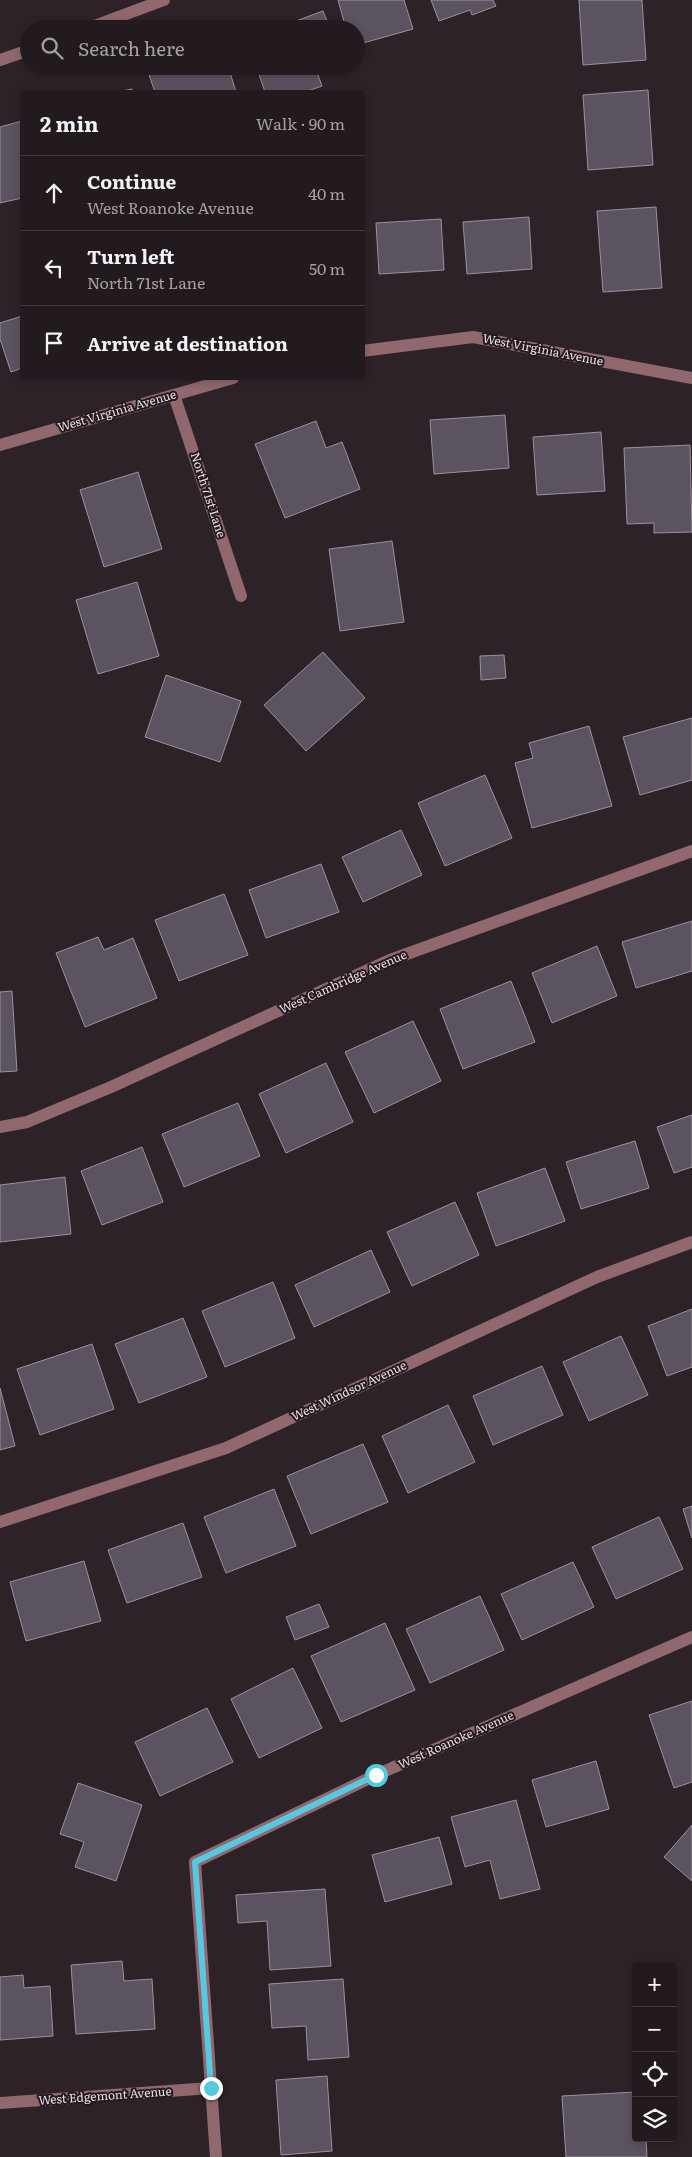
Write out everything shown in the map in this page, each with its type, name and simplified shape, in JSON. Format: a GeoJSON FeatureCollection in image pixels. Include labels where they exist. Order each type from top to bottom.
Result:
{"type":"FeatureCollection","features":[{"type":"Feature","properties":{"kind":"street"},"geometry":{"type":"LineString","coordinates":[[110,20],[164,0]]}},
{"type":"Feature","properties":{"kind":"street"},"geometry":{"type":"LineString","coordinates":[[0,60],[20,53]]}},
{"type":"Feature","properties":{"kind":"street","name":"West Virginia Avenue"},"geometry":{"type":"LineString","coordinates":[[365,351],[473,337],[692,378]]}},
{"type":"Feature","properties":{"kind":"street","name":"West Virginia Avenue"},"geometry":{"type":"LineString","coordinates":[[0,445],[226,380]]}},
{"type":"Feature","properties":{"kind":"street","name":"North 71st Lane"},"geometry":{"type":"LineString","coordinates":[[174,395],[241,596]]}},
{"type":"Feature","properties":{"kind":"street","name":"West Cambridge Avenue"},"geometry":{"type":"LineString","coordinates":[[0,1127],[27,1122],[111,1087],[390,960],[692,851]]}},
{"type":"Feature","properties":{"kind":"street","name":"West Windsor Avenue"},"geometry":{"type":"LineString","coordinates":[[0,1522],[226,1448],[598,1277],[692,1242]]}},
{"type":"Feature","properties":{"kind":"street","name":"West Roanoke Avenue"},"geometry":{"type":"LineString","coordinates":[[211,2088],[195,1862],[376,1775],[692,1637]]}},
{"type":"Feature","properties":{"kind":"street"},"geometry":{"type":"LineString","coordinates":[[211,2088],[216,2157]]}},
{"type":"Feature","properties":{"kind":"street","name":"West Edgemont Avenue"},"geometry":{"type":"LineString","coordinates":[[0,2103],[211,2088]]}},
{"type":"Feature","properties":{"kind":"building"},"geometry":{"type":"Polygon","coordinates":[[[338,0],[404,0],[413,29],[365,42],[365,20],[344,20],[338,0]]]}},
{"type":"Feature","properties":{"kind":"building"},"geometry":{"type":"Polygon","coordinates":[[[431,0],[493,0],[496,6],[472,15],[470,10],[439,21],[431,0]]]}},
{"type":"Feature","properties":{"kind":"building"},"geometry":{"type":"Polygon","coordinates":[[[579,0],[642,0],[646,60],[583,65],[579,0]]]}},
{"type":"Feature","properties":{"kind":"building"},"geometry":{"type":"Polygon","coordinates":[[[323,11],[326,20],[298,20],[323,11]]]}},
{"type":"Feature","properties":{"kind":"building"},"geometry":{"type":"Polygon","coordinates":[[[149,75],[231,75],[235,90],[154,90],[149,75]]]}},
{"type":"Feature","properties":{"kind":"building"},"geometry":{"type":"Polygon","coordinates":[[[259,75],[318,75],[322,86],[311,90],[264,90],[259,75]]]}},
{"type":"Feature","properties":{"kind":"building"},"geometry":{"type":"Polygon","coordinates":[[[648,90],[653,165],[588,170],[583,95],[648,90]]]}},
{"type":"Feature","properties":{"kind":"building"},"geometry":{"type":"Polygon","coordinates":[[[20,122],[20,198],[0,203],[0,127],[20,122]]]}},
{"type":"Feature","properties":{"kind":"building"},"geometry":{"type":"Polygon","coordinates":[[[656,207],[662,288],[603,292],[597,211],[656,207]]]}},
{"type":"Feature","properties":{"kind":"building"},"geometry":{"type":"Polygon","coordinates":[[[529,217],[532,269],[467,274],[463,222],[529,217]]]}},
{"type":"Feature","properties":{"kind":"building"},"geometry":{"type":"Polygon","coordinates":[[[441,219],[444,270],[379,274],[376,223],[441,219]]]}},
{"type":"Feature","properties":{"kind":"building"},"geometry":{"type":"Polygon","coordinates":[[[20,317],[20,369],[11,372],[0,339],[0,323],[20,317]]]}},
{"type":"Feature","properties":{"kind":"building"},"geometry":{"type":"Polygon","coordinates":[[[505,415],[509,468],[434,474],[430,420],[505,415]]]}},
{"type":"Feature","properties":{"kind":"building"},"geometry":{"type":"Polygon","coordinates":[[[316,421],[326,448],[342,442],[360,489],[285,518],[255,444],[316,421]]]}},
{"type":"Feature","properties":{"kind":"building"},"geometry":{"type":"Polygon","coordinates":[[[601,432],[605,491],[537,495],[533,437],[601,432]]]}},
{"type":"Feature","properties":{"kind":"building"},"geometry":{"type":"Polygon","coordinates":[[[690,445],[692,532],[654,533],[654,523],[627,524],[624,448],[690,445]]]}},
{"type":"Feature","properties":{"kind":"building"},"geometry":{"type":"Polygon","coordinates":[[[138,472],[162,549],[104,567],[80,490],[138,472]]]}},
{"type":"Feature","properties":{"kind":"building"},"geometry":{"type":"Polygon","coordinates":[[[392,541],[404,622],[340,631],[329,549],[392,541]]]}},
{"type":"Feature","properties":{"kind":"building"},"geometry":{"type":"Polygon","coordinates":[[[137,582],[159,656],[98,674],[76,600],[137,582]]]}},
{"type":"Feature","properties":{"kind":"building"},"geometry":{"type":"Polygon","coordinates":[[[323,652],[365,698],[306,751],[264,705],[323,652]]]}},
{"type":"Feature","properties":{"kind":"building"},"geometry":{"type":"Polygon","coordinates":[[[504,655],[506,678],[481,680],[480,656],[504,655]]]}},
{"type":"Feature","properties":{"kind":"building"},"geometry":{"type":"Polygon","coordinates":[[[166,675],[241,701],[220,762],[145,737],[166,675]]]}},
{"type":"Feature","properties":{"kind":"building"},"geometry":{"type":"Polygon","coordinates":[[[692,718],[692,780],[640,795],[623,737],[692,718]]]}},
{"type":"Feature","properties":{"kind":"building"},"geometry":{"type":"Polygon","coordinates":[[[589,726],[612,806],[532,828],[515,763],[533,758],[529,743],[589,726]]]}},
{"type":"Feature","properties":{"kind":"building"},"geometry":{"type":"Polygon","coordinates":[[[485,775],[512,838],[445,866],[418,803],[485,775]]]}},
{"type":"Feature","properties":{"kind":"building"},"geometry":{"type":"Polygon","coordinates":[[[401,830],[422,875],[363,902],[342,857],[401,830]]]}},
{"type":"Feature","properties":{"kind":"building"},"geometry":{"type":"Polygon","coordinates":[[[321,864],[339,912],[266,938],[249,890],[321,864]]]}},
{"type":"Feature","properties":{"kind":"building"},"geometry":{"type":"Polygon","coordinates":[[[224,894],[248,955],[179,981],[155,920],[224,894]]]}},
{"type":"Feature","properties":{"kind":"building"},"geometry":{"type":"Polygon","coordinates":[[[692,921],[692,971],[636,988],[622,942],[692,921]]]}},
{"type":"Feature","properties":{"kind":"building"},"geometry":{"type":"Polygon","coordinates":[[[98,937],[104,950],[133,938],[157,998],[85,1027],[56,953],[98,937]]]}},
{"type":"Feature","properties":{"kind":"building"},"geometry":{"type":"Polygon","coordinates":[[[597,946],[617,996],[552,1023],[532,973],[597,946]]]}},
{"type":"Feature","properties":{"kind":"building"},"geometry":{"type":"Polygon","coordinates":[[[511,981],[535,1042],[463,1069],[440,1009],[511,981]]]}},
{"type":"Feature","properties":{"kind":"building"},"geometry":{"type":"Polygon","coordinates":[[[12,991],[17,1071],[0,1072],[0,992],[12,991]]]}},
{"type":"Feature","properties":{"kind":"building"},"geometry":{"type":"Polygon","coordinates":[[[413,1021],[441,1081],[374,1113],[345,1052],[413,1021]]]}},
{"type":"Feature","properties":{"kind":"building"},"geometry":{"type":"Polygon","coordinates":[[[326,1063],[353,1122],[286,1153],[259,1094],[326,1063]]]}},
{"type":"Feature","properties":{"kind":"building"},"geometry":{"type":"Polygon","coordinates":[[[238,1103],[260,1156],[184,1187],[162,1134],[238,1103]]]}},
{"type":"Feature","properties":{"kind":"building"},"geometry":{"type":"Polygon","coordinates":[[[692,1115],[692,1167],[674,1173],[657,1127],[692,1115]]]}},
{"type":"Feature","properties":{"kind":"building"},"geometry":{"type":"Polygon","coordinates":[[[635,1141],[649,1188],[581,1209],[566,1162],[635,1141]]]}},
{"type":"Feature","properties":{"kind":"building"},"geometry":{"type":"Polygon","coordinates":[[[142,1147],[163,1202],[102,1225],[81,1171],[142,1147]]]}},
{"type":"Feature","properties":{"kind":"building"},"geometry":{"type":"Polygon","coordinates":[[[545,1168],[565,1221],[496,1246],[477,1193],[545,1168]]]}},
{"type":"Feature","properties":{"kind":"building"},"geometry":{"type":"Polygon","coordinates":[[[65,1177],[71,1234],[0,1242],[0,1185],[65,1177]]]}},
{"type":"Feature","properties":{"kind":"building"},"geometry":{"type":"Polygon","coordinates":[[[455,1202],[479,1255],[412,1286],[387,1232],[455,1202]]]}},
{"type":"Feature","properties":{"kind":"building"},"geometry":{"type":"Polygon","coordinates":[[[371,1250],[390,1292],[314,1327],[295,1285],[371,1250]]]}},
{"type":"Feature","properties":{"kind":"building"},"geometry":{"type":"Polygon","coordinates":[[[273,1282],[295,1338],[225,1367],[202,1311],[273,1282]]]}},
{"type":"Feature","properties":{"kind":"building"},"geometry":{"type":"Polygon","coordinates":[[[692,1309],[692,1367],[667,1376],[648,1326],[692,1309]]]}},
{"type":"Feature","properties":{"kind":"building"},"geometry":{"type":"Polygon","coordinates":[[[183,1318],[207,1377],[139,1403],[115,1344],[183,1318]]]}},
{"type":"Feature","properties":{"kind":"building"},"geometry":{"type":"Polygon","coordinates":[[[621,1336],[648,1395],[589,1421],[563,1362],[621,1336]]]}},
{"type":"Feature","properties":{"kind":"building"},"geometry":{"type":"Polygon","coordinates":[[[92,1344],[114,1409],[40,1435],[17,1369],[92,1344]]]}},
{"type":"Feature","properties":{"kind":"building"},"geometry":{"type":"Polygon","coordinates":[[[542,1366],[563,1415],[493,1445],[473,1396],[542,1366]]]}},
{"type":"Feature","properties":{"kind":"building"},"geometry":{"type":"Polygon","coordinates":[[[0,1388],[15,1446],[0,1450],[0,1388]]]}},
{"type":"Feature","properties":{"kind":"building"},"geometry":{"type":"Polygon","coordinates":[[[448,1405],[475,1462],[408,1493],[382,1436],[448,1405]]]}},
{"type":"Feature","properties":{"kind":"building"},"geometry":{"type":"Polygon","coordinates":[[[363,1444],[388,1502],[311,1534],[287,1476],[363,1444]]]}},
{"type":"Feature","properties":{"kind":"building"},"geometry":{"type":"Polygon","coordinates":[[[274,1489],[296,1546],[226,1573],[204,1517],[274,1489]]]}},
{"type":"Feature","properties":{"kind":"building"},"geometry":{"type":"Polygon","coordinates":[[[692,1506],[692,1538],[683,1509],[692,1506]]]}},
{"type":"Feature","properties":{"kind":"building"},"geometry":{"type":"Polygon","coordinates":[[[659,1517],[683,1569],[616,1599],[592,1547],[659,1517]]]}},
{"type":"Feature","properties":{"kind":"building"},"geometry":{"type":"Polygon","coordinates":[[[183,1523],[202,1577],[127,1603],[108,1550],[183,1523]]]}},
{"type":"Feature","properties":{"kind":"building"},"geometry":{"type":"Polygon","coordinates":[[[84,1561],[101,1621],[26,1641],[10,1582],[84,1561]]]}},
{"type":"Feature","properties":{"kind":"building"},"geometry":{"type":"Polygon","coordinates":[[[573,1562],[594,1607],[522,1640],[501,1594],[573,1562]]]}},
{"type":"Feature","properties":{"kind":"building"},"geometry":{"type":"Polygon","coordinates":[[[480,1596],[504,1650],[430,1683],[406,1629],[480,1596]]]}},
{"type":"Feature","properties":{"kind":"building"},"geometry":{"type":"Polygon","coordinates":[[[319,1604],[329,1627],[295,1640],[286,1617],[319,1604]]]}},
{"type":"Feature","properties":{"kind":"building"},"geometry":{"type":"Polygon","coordinates":[[[385,1623],[415,1690],[341,1722],[311,1656],[385,1623]]]}},
{"type":"Feature","properties":{"kind":"building"},"geometry":{"type":"Polygon","coordinates":[[[293,1668],[322,1728],[259,1758],[231,1699],[293,1668]]]}},
{"type":"Feature","properties":{"kind":"building"},"geometry":{"type":"Polygon","coordinates":[[[692,1701],[692,1782],[674,1788],[649,1715],[692,1701]]]}},
{"type":"Feature","properties":{"kind":"building"},"geometry":{"type":"Polygon","coordinates":[[[207,1708],[233,1762],[160,1796],[135,1742],[207,1708]]]}},
{"type":"Feature","properties":{"kind":"building"},"geometry":{"type":"Polygon","coordinates":[[[596,1761],[609,1809],[546,1827],[532,1780],[596,1761]]]}},
{"type":"Feature","properties":{"kind":"building"},"geometry":{"type":"Polygon","coordinates":[[[78,1783],[142,1805],[116,1881],[75,1867],[84,1842],[60,1834],[78,1783]]]}},
{"type":"Feature","properties":{"kind":"building"},"geometry":{"type":"Polygon","coordinates":[[[516,1800],[540,1889],[500,1899],[490,1860],[465,1867],[451,1817],[516,1800]]]}},
{"type":"Feature","properties":{"kind":"building"},"geometry":{"type":"Polygon","coordinates":[[[692,1825],[692,1881],[664,1857],[692,1825]]]}},
{"type":"Feature","properties":{"kind":"building"},"geometry":{"type":"Polygon","coordinates":[[[439,1837],[452,1884],[385,1902],[372,1855],[439,1837]]]}},
{"type":"Feature","properties":{"kind":"building"},"geometry":{"type":"Polygon","coordinates":[[[325,1889],[331,1966],[270,1970],[267,1921],[238,1923],[236,1895],[325,1889]]]}},
{"type":"Feature","properties":{"kind":"building"},"geometry":{"type":"Polygon","coordinates":[[[122,1961],[124,1981],[152,1979],[155,2029],[76,2034],[71,1965],[122,1961]]]}},
{"type":"Feature","properties":{"kind":"building"},"geometry":{"type":"Polygon","coordinates":[[[23,1975],[24,1988],[50,1986],[53,2036],[0,2040],[0,1977],[23,1975]]]}},
{"type":"Feature","properties":{"kind":"building"},"geometry":{"type":"Polygon","coordinates":[[[343,1979],[349,2057],[308,2060],[306,2026],[272,2028],[269,1984],[343,1979]]]}},
{"type":"Feature","properties":{"kind":"building"},"geometry":{"type":"Polygon","coordinates":[[[327,2076],[332,2151],[281,2155],[276,2080],[327,2076]]]}},
{"type":"Feature","properties":{"kind":"building"},"geometry":{"type":"Polygon","coordinates":[[[632,2092],[632,2142],[646,2142],[647,2157],[566,2157],[562,2096],[632,2092]]]}},
{"type":"Feature","properties":{"kind":"route"},"geometry":{"type":"LineString","coordinates":[[211,2088],[195,1862],[376,1775]]}}]}
